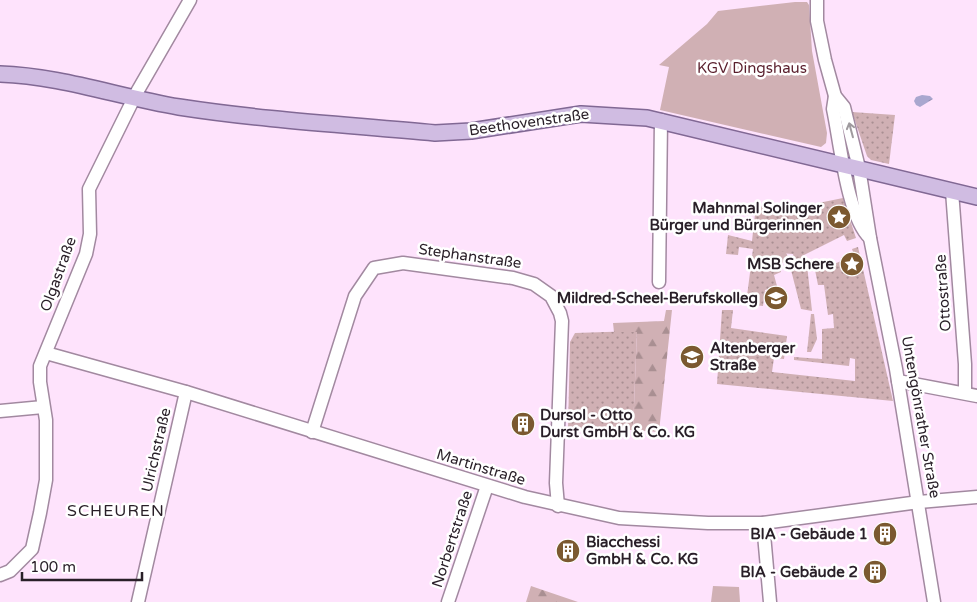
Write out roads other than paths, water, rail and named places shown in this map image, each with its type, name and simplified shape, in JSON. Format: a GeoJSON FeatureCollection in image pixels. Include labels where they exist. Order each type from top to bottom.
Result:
{"type":"FeatureCollection","features":[{"type":"Feature","properties":{"kind":"main road","name":"Beethovenstraße"},"geometry":{"type":"LineString","coordinates":[[0,74],[44,78],[134,99],[222,113],[441,133],[471,131],[582,114],[626,115],[661,120],[977,197]]}},
{"type":"Feature","properties":{"kind":"street","name":"Olgastraße"},"geometry":{"type":"LineString","coordinates":[[0,575],[16,566],[34,545],[46,480],[46,420],[40,382],[40,366],[88,249],[90,234],[89,189],[134,99],[190,0]]}},
{"type":"Feature","properties":{"kind":"street","name":"Untengönrather Straße"},"geometry":{"type":"LineString","coordinates":[[817,0],[821,45],[835,96],[844,107],[852,166],[870,238],[898,381],[920,502],[934,602]]}},
{"type":"Feature","properties":{"kind":"street"},"geometry":{"type":"LineString","coordinates":[[659,282],[661,120]]}},
{"type":"Feature","properties":{"kind":"street","name":"Ottostraße"},"geometry":{"type":"LineString","coordinates":[[952,191],[965,364],[971,395]]}},
{"type":"Feature","properties":{"kind":"street","name":"Stephanstraße"},"geometry":{"type":"LineString","coordinates":[[312,432],[354,296],[374,268],[403,263],[521,279],[544,290],[551,296],[560,313],[560,432],[556,483],[558,506]]}},
{"type":"Feature","properties":{"kind":"street","name":"Martinstraße"},"geometry":{"type":"LineString","coordinates":[[46,353],[186,392],[487,486],[558,506],[630,520],[764,523],[920,502],[977,497]]}},
{"type":"Feature","properties":{"kind":"street"},"geometry":{"type":"LineString","coordinates":[[898,381],[971,395]]}},
{"type":"Feature","properties":{"kind":"street","name":"Ulrichstraße"},"geometry":{"type":"LineString","coordinates":[[138,602],[186,392]]}},
{"type":"Feature","properties":{"kind":"street"},"geometry":{"type":"LineString","coordinates":[[0,411],[43,407]]}},
{"type":"Feature","properties":{"kind":"street","name":"Norbertstraße"},"geometry":{"type":"LineString","coordinates":[[448,602],[487,486]]}},
{"type":"Feature","properties":{"kind":"street"},"geometry":{"type":"LineString","coordinates":[[764,523],[770,602]]}},
{"type":"Feature","properties":{"kind":"water"},"geometry":{"type":"Polygon","coordinates":[[[922,95],[930,96],[933,99],[920,107],[914,101],[916,97],[922,95]]]}},
{"type":"Feature","properties":{"kind":"place","name":"Mahnmal Solinger Bürger und Bürgerinnen"},"geometry":{"type":"Point","coordinates":[839,217]}},
{"type":"Feature","properties":{"kind":"place","name":"MSB Schere"},"geometry":{"type":"Point","coordinates":[852,264]}},
{"type":"Feature","properties":{"kind":"place","name":"Mildred-Scheel-Berufskolleg"},"geometry":{"type":"Point","coordinates":[776,298]}},
{"type":"Feature","properties":{"kind":"place","name":"Altenberger Straße"},"geometry":{"type":"Point","coordinates":[692,357]}},
{"type":"Feature","properties":{"kind":"place","name":"Dursol - Otto Durst GmbH & Co. KG"},"geometry":{"type":"Point","coordinates":[523,424]}},
{"type":"Feature","properties":{"kind":"place","name":"BIA - Gebäude 1"},"geometry":{"type":"Point","coordinates":[885,534]}},
{"type":"Feature","properties":{"kind":"place","name":"Biacchessi GmbH & Co. KG"},"geometry":{"type":"Point","coordinates":[568,551]}},
{"type":"Feature","properties":{"kind":"place","name":"BIA - Gebäude 2"},"geometry":{"type":"Point","coordinates":[875,572]}},
{"type":"Feature","properties":{"kind":"district","name":"SCHEUREN"},"geometry":{"type":"Point","coordinates":[116,511]}},
{"type":"Feature","properties":{"kind":"park label","name":"KGV Dingshaus"},"geometry":{"type":"Point","coordinates":[752,68]}}]}
